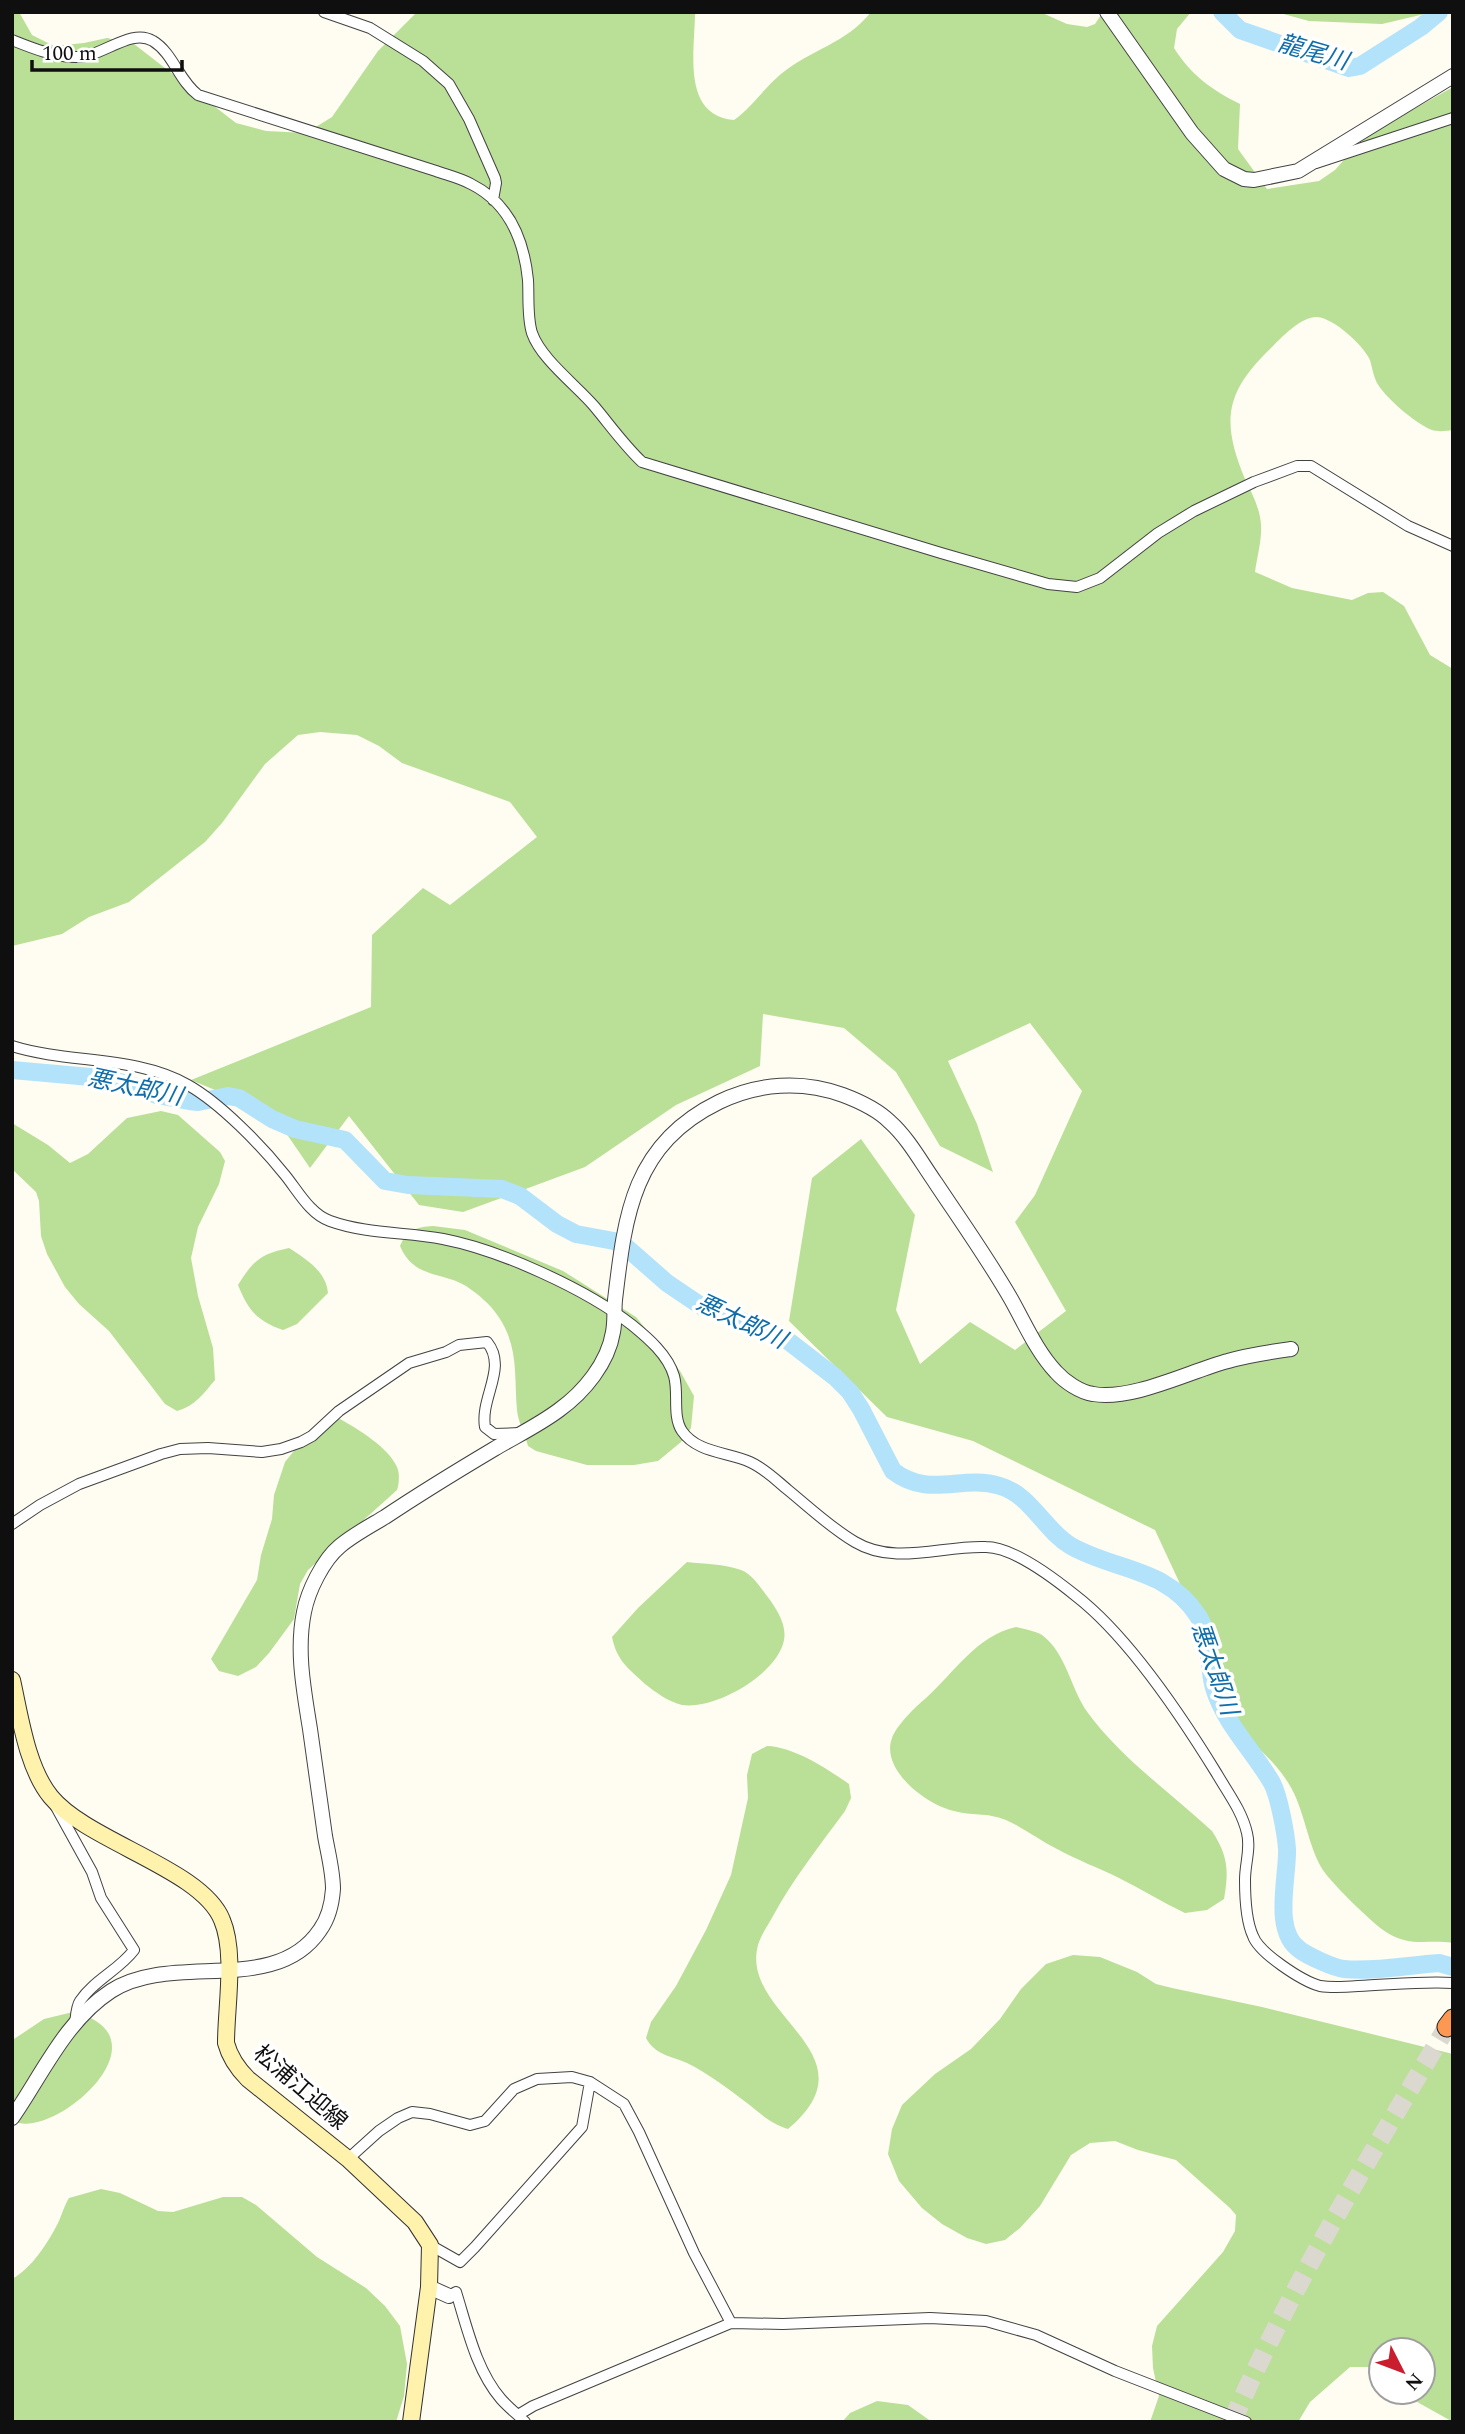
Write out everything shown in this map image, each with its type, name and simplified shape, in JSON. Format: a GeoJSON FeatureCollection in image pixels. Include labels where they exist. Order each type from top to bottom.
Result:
{"type":"FeatureCollection","features":[{"type":"Feature","properties":{"kind":"main road","name":"松浦江迎線"},"geometry":{"type":"LineString","coordinates":[[12,1680],[24,1737],[39,1777],[50,1796],[88,1826],[184,1881],[212,1903],[222,1920],[228,1941],[226,2043],[230,2056],[248,2079],[348,2159],[415,2222],[430,2245]]}},
{"type":"Feature","properties":{"kind":"main road"},"geometry":{"type":"LineString","coordinates":[[411,2422],[429,2287],[430,2245]]}},
{"type":"Feature","properties":{"kind":"street"},"geometry":{"type":"LineString","coordinates":[[324,12],[381,34],[423,61],[449,84],[470,119],[495,178],[493,200]]}},
{"type":"Feature","properties":{"kind":"street"},"geometry":{"type":"LineString","coordinates":[[1107,12],[1192,133],[1224,169],[1237,177],[1254,180],[1298,171],[1453,118]]}},
{"type":"Feature","properties":{"kind":"street"},"geometry":{"type":"LineString","coordinates":[[12,40],[59,55],[77,57],[91,55],[143,36],[155,42],[169,57],[184,82],[198,95],[458,179],[483,191],[506,214],[520,237],[527,267],[532,332],[542,350],[594,405],[626,447],[642,462],[1048,584],[1077,587],[1100,578],[1158,533],[1194,511],[1254,482],[1297,467],[1311,466],[1408,526],[1453,546]]}},
{"type":"Feature","properties":{"kind":"street"},"geometry":{"type":"LineString","coordinates":[[1298,171],[1453,76]]}},
{"type":"Feature","properties":{"kind":"street"},"geometry":{"type":"LineString","coordinates":[[12,1046],[38,1054],[130,1066],[160,1073],[186,1084],[203,1095],[247,1134],[325,1220],[475,1247],[558,1281],[614,1312],[662,1354],[674,1374],[678,1427],[688,1437],[706,1449],[749,1461],[766,1471],[835,1530],[862,1546],[878,1552],[900,1554],[989,1546],[1006,1551],[1030,1564],[1076,1595],[1102,1619],[1179,1714],[1240,1813],[1250,1847],[1245,1880],[1250,1928],[1262,1951],[1318,1986],[1453,1983]]}},
{"type":"Feature","properties":{"kind":"street"},"geometry":{"type":"LineString","coordinates":[[12,2118],[56,2048],[89,2009],[112,1990],[144,1976],[228,1970],[289,1959],[310,1942],[324,1925],[333,1888],[300,1666],[304,1609],[319,1574],[337,1548],[438,1482],[555,1413],[575,1398],[590,1381],[613,1332],[628,1216],[638,1183],[656,1151],[675,1129],[692,1115],[734,1094],[762,1086],[793,1085],[842,1095],[866,1105],[889,1120],[909,1143],[996,1273],[1046,1360],[1061,1378],[1091,1394],[1140,1390],[1230,1360],[1291,1349]]}},
{"type":"Feature","properties":{"kind":"street"},"geometry":{"type":"LineString","coordinates":[[12,1524],[79,1484],[161,1454],[180,1449],[208,1448],[262,1452],[301,1442],[390,1374],[409,1363],[446,1352],[459,1345],[487,1342],[495,1352],[496,1366],[483,1416],[485,1427],[494,1434],[522,1433]]}},
{"type":"Feature","properties":{"kind":"street"},"geometry":{"type":"LineString","coordinates":[[50,1796],[92,1872],[100,1898],[134,1950],[126,1961],[97,1983],[78,2003],[74,2025]]}},
{"type":"Feature","properties":{"kind":"street"},"geometry":{"type":"LineString","coordinates":[[348,2159],[379,2131],[412,2112],[430,2113],[470,2125],[485,2121],[514,2088],[537,2079],[572,2077],[590,2082],[624,2104],[694,2253],[732,2323]]}},
{"type":"Feature","properties":{"kind":"street"},"geometry":{"type":"LineString","coordinates":[[430,2245],[460,2262],[467,2255],[582,2127],[590,2082]]}},
{"type":"Feature","properties":{"kind":"street"},"geometry":{"type":"LineString","coordinates":[[429,2287],[449,2296],[456,2292],[472,2342],[489,2381],[502,2400],[522,2418],[533,2406],[732,2323],[783,2324],[892,2318],[986,2321],[1035,2335],[1115,2371],[1246,2422]]}},
{"type":"Feature","properties":{"kind":"green space"},"geometry":{"type":"Polygon","coordinates":[[[12,12],[19,12],[32,35],[54,46],[107,38],[134,44],[236,123],[266,131],[306,133],[332,117],[378,51],[417,12],[695,12],[693,62],[698,94],[717,116],[734,120],[781,74],[840,39],[871,12],[1040,12],[1067,24],[1087,27],[1095,24],[1103,12],[1191,12],[1177,29],[1174,48],[1203,81],[1240,104],[1238,149],[1267,189],[1319,181],[1335,170],[1357,145],[1375,131],[1453,87],[1453,430],[1432,430],[1401,409],[1380,387],[1370,360],[1362,348],[1340,327],[1317,317],[1293,327],[1257,362],[1237,392],[1230,422],[1237,458],[1255,501],[1261,525],[1255,572],[1292,588],[1352,600],[1368,593],[1383,592],[1404,606],[1430,655],[1453,669],[1453,1943],[1411,1941],[1395,1937],[1371,1920],[1325,1873],[1316,1856],[1297,1799],[1285,1778],[1217,1702],[1209,1685],[1205,1665],[1207,1642],[1155,1530],[973,1441],[887,1417],[789,1321],[812,1178],[861,1139],[915,1215],[896,1310],[920,1364],[970,1322],[1015,1350],[1066,1311],[1015,1222],[1035,1195],[1082,1091],[1030,1023],[948,1061],[977,1124],[993,1172],[940,1146],[896,1072],[844,1028],[763,1014],[760,1066],[676,1105],[585,1167],[463,1212],[419,1205],[349,1116],[310,1168],[273,1114],[191,1080],[371,1007],[372,935],[423,888],[450,905],[537,837],[510,802],[402,763],[379,746],[357,735],[320,732],[298,735],[265,764],[205,842],[129,902],[89,917],[62,934],[12,946],[12,12]]]}},
{"type":"Feature","properties":{"kind":"green space"},"geometry":{"type":"Polygon","coordinates":[[[1276,12],[1433,12],[1382,24],[1309,21],[1276,12]]]}},
{"type":"Feature","properties":{"kind":"green space"},"geometry":{"type":"Polygon","coordinates":[[[161,1111],[178,1115],[220,1152],[225,1161],[219,1184],[198,1227],[191,1258],[198,1296],[213,1348],[215,1380],[194,1402],[177,1411],[165,1404],[109,1331],[79,1304],[65,1287],[47,1254],[41,1236],[36,1192],[12,1169],[12,1123],[48,1145],[70,1163],[88,1154],[127,1118],[161,1111]]]}},
{"type":"Feature","properties":{"kind":"green space"},"geometry":{"type":"Polygon","coordinates":[[[433,1226],[465,1230],[563,1271],[636,1317],[680,1371],[694,1396],[691,1428],[681,1442],[658,1461],[634,1465],[587,1465],[536,1451],[528,1446],[518,1414],[512,1350],[505,1327],[498,1316],[466,1286],[429,1273],[413,1264],[400,1246],[413,1230],[433,1226]]]}},
{"type":"Feature","properties":{"kind":"green space"},"geometry":{"type":"Polygon","coordinates":[[[289,1248],[319,1272],[328,1293],[297,1324],[283,1330],[254,1314],[238,1285],[258,1260],[289,1248]]]}},
{"type":"Feature","properties":{"kind":"green space"},"geometry":{"type":"Polygon","coordinates":[[[340,1419],[372,1440],[393,1460],[399,1473],[397,1490],[308,1570],[300,1584],[294,1619],[256,1667],[238,1676],[219,1671],[211,1659],[257,1580],[272,1519],[274,1495],[285,1462],[302,1441],[334,1420],[340,1419]]]}},
{"type":"Feature","properties":{"kind":"green space"},"geometry":{"type":"Polygon","coordinates":[[[687,1562],[728,1566],[749,1574],[777,1611],[784,1634],[779,1653],[758,1677],[727,1696],[696,1705],[672,1702],[645,1684],[620,1658],[612,1637],[638,1608],[687,1562]]]}},
{"type":"Feature","properties":{"kind":"green space"},"geometry":{"type":"Polygon","coordinates":[[[1016,1627],[1042,1635],[1050,1643],[1063,1661],[1082,1703],[1101,1730],[1131,1761],[1212,1831],[1226,1864],[1224,1899],[1207,1910],[1185,1913],[1006,1820],[961,1812],[931,1802],[899,1774],[890,1750],[894,1733],[902,1722],[967,1656],[989,1638],[1016,1627]]]}},
{"type":"Feature","properties":{"kind":"green space"},"geometry":{"type":"Polygon","coordinates":[[[767,1746],[799,1754],[830,1771],[849,1784],[851,1798],[845,1811],[789,1889],[758,1945],[758,1970],[767,1993],[813,2056],[819,2078],[812,2102],[788,2129],[766,2118],[702,2071],[659,2052],[646,2038],[651,2022],[676,1986],[706,1930],[731,1875],[748,1798],[747,1775],[752,1754],[767,1746]]]}},
{"type":"Feature","properties":{"kind":"green space"},"geometry":{"type":"Polygon","coordinates":[[[1073,1955],[1100,1957],[1137,1972],[1156,1984],[1453,2054],[1453,2422],[1424,2406],[1437,2406],[1437,2336],[1367,2336],[1367,2367],[1350,2367],[1310,2402],[1298,2422],[1150,2422],[1159,2396],[1152,2346],[1157,2326],[1223,2252],[1235,2231],[1236,2215],[1176,2160],[1115,2141],[1090,2143],[1071,2155],[1040,2206],[1020,2228],[1005,2240],[986,2244],[967,2238],[942,2224],[922,2208],[899,2181],[888,2154],[892,2129],[902,2105],[935,2074],[971,2049],[1000,2019],[1021,1989],[1046,1964],[1073,1955]]]}},
{"type":"Feature","properties":{"kind":"green space"},"geometry":{"type":"Polygon","coordinates":[[[73,2012],[101,2025],[112,2043],[108,2064],[95,2085],[74,2103],[51,2117],[29,2124],[12,2120],[14,2039],[44,2019],[73,2012]]]}},
{"type":"Feature","properties":{"kind":"green space"},"geometry":{"type":"Polygon","coordinates":[[[101,2189],[120,2193],[158,2211],[173,2212],[223,2197],[242,2197],[256,2205],[317,2257],[366,2288],[385,2306],[400,2326],[407,2364],[404,2396],[396,2422],[12,2422],[12,2279],[26,2269],[44,2247],[69,2198],[101,2189]]]}},
{"type":"Feature","properties":{"kind":"green space"},"geometry":{"type":"Polygon","coordinates":[[[877,2401],[908,2405],[932,2422],[842,2422],[850,2413],[877,2401]]]}},
{"type":"Feature","properties":{"kind":"waterway","name":"龍尾川"},"geometry":{"type":"LineString","coordinates":[[1222,12],[1240,30],[1349,68],[1360,66],[1421,27],[1439,12]]}},
{"type":"Feature","properties":{"kind":"waterway","name":"悪太郎川"},"geometry":{"type":"LineString","coordinates":[[12,1070],[102,1078],[157,1095],[189,1101],[198,1102],[228,1096],[239,1098],[272,1119],[295,1129],[345,1140],[385,1181],[408,1185],[502,1189],[520,1196],[557,1224],[576,1234],[614,1241],[626,1247],[667,1283],[704,1308],[714,1309],[787,1340],[850,1392],[893,1471],[907,1479],[933,1485],[986,1483],[1000,1486],[1020,1497],[1071,1546],[1156,1579],[1186,1600],[1198,1616],[1205,1633],[1212,1679],[1219,1701],[1232,1725],[1265,1771],[1277,1797],[1287,1849],[1284,1917],[1291,1941],[1300,1950],[1344,1969],[1379,1969],[1439,1963],[1453,1967]]}},
{"type":"Feature","properties":{"kind":"tunnel"},"geometry":{"type":"LineString","coordinates":[[1232,2422],[1306,2270],[1447,2027]]}}]}
